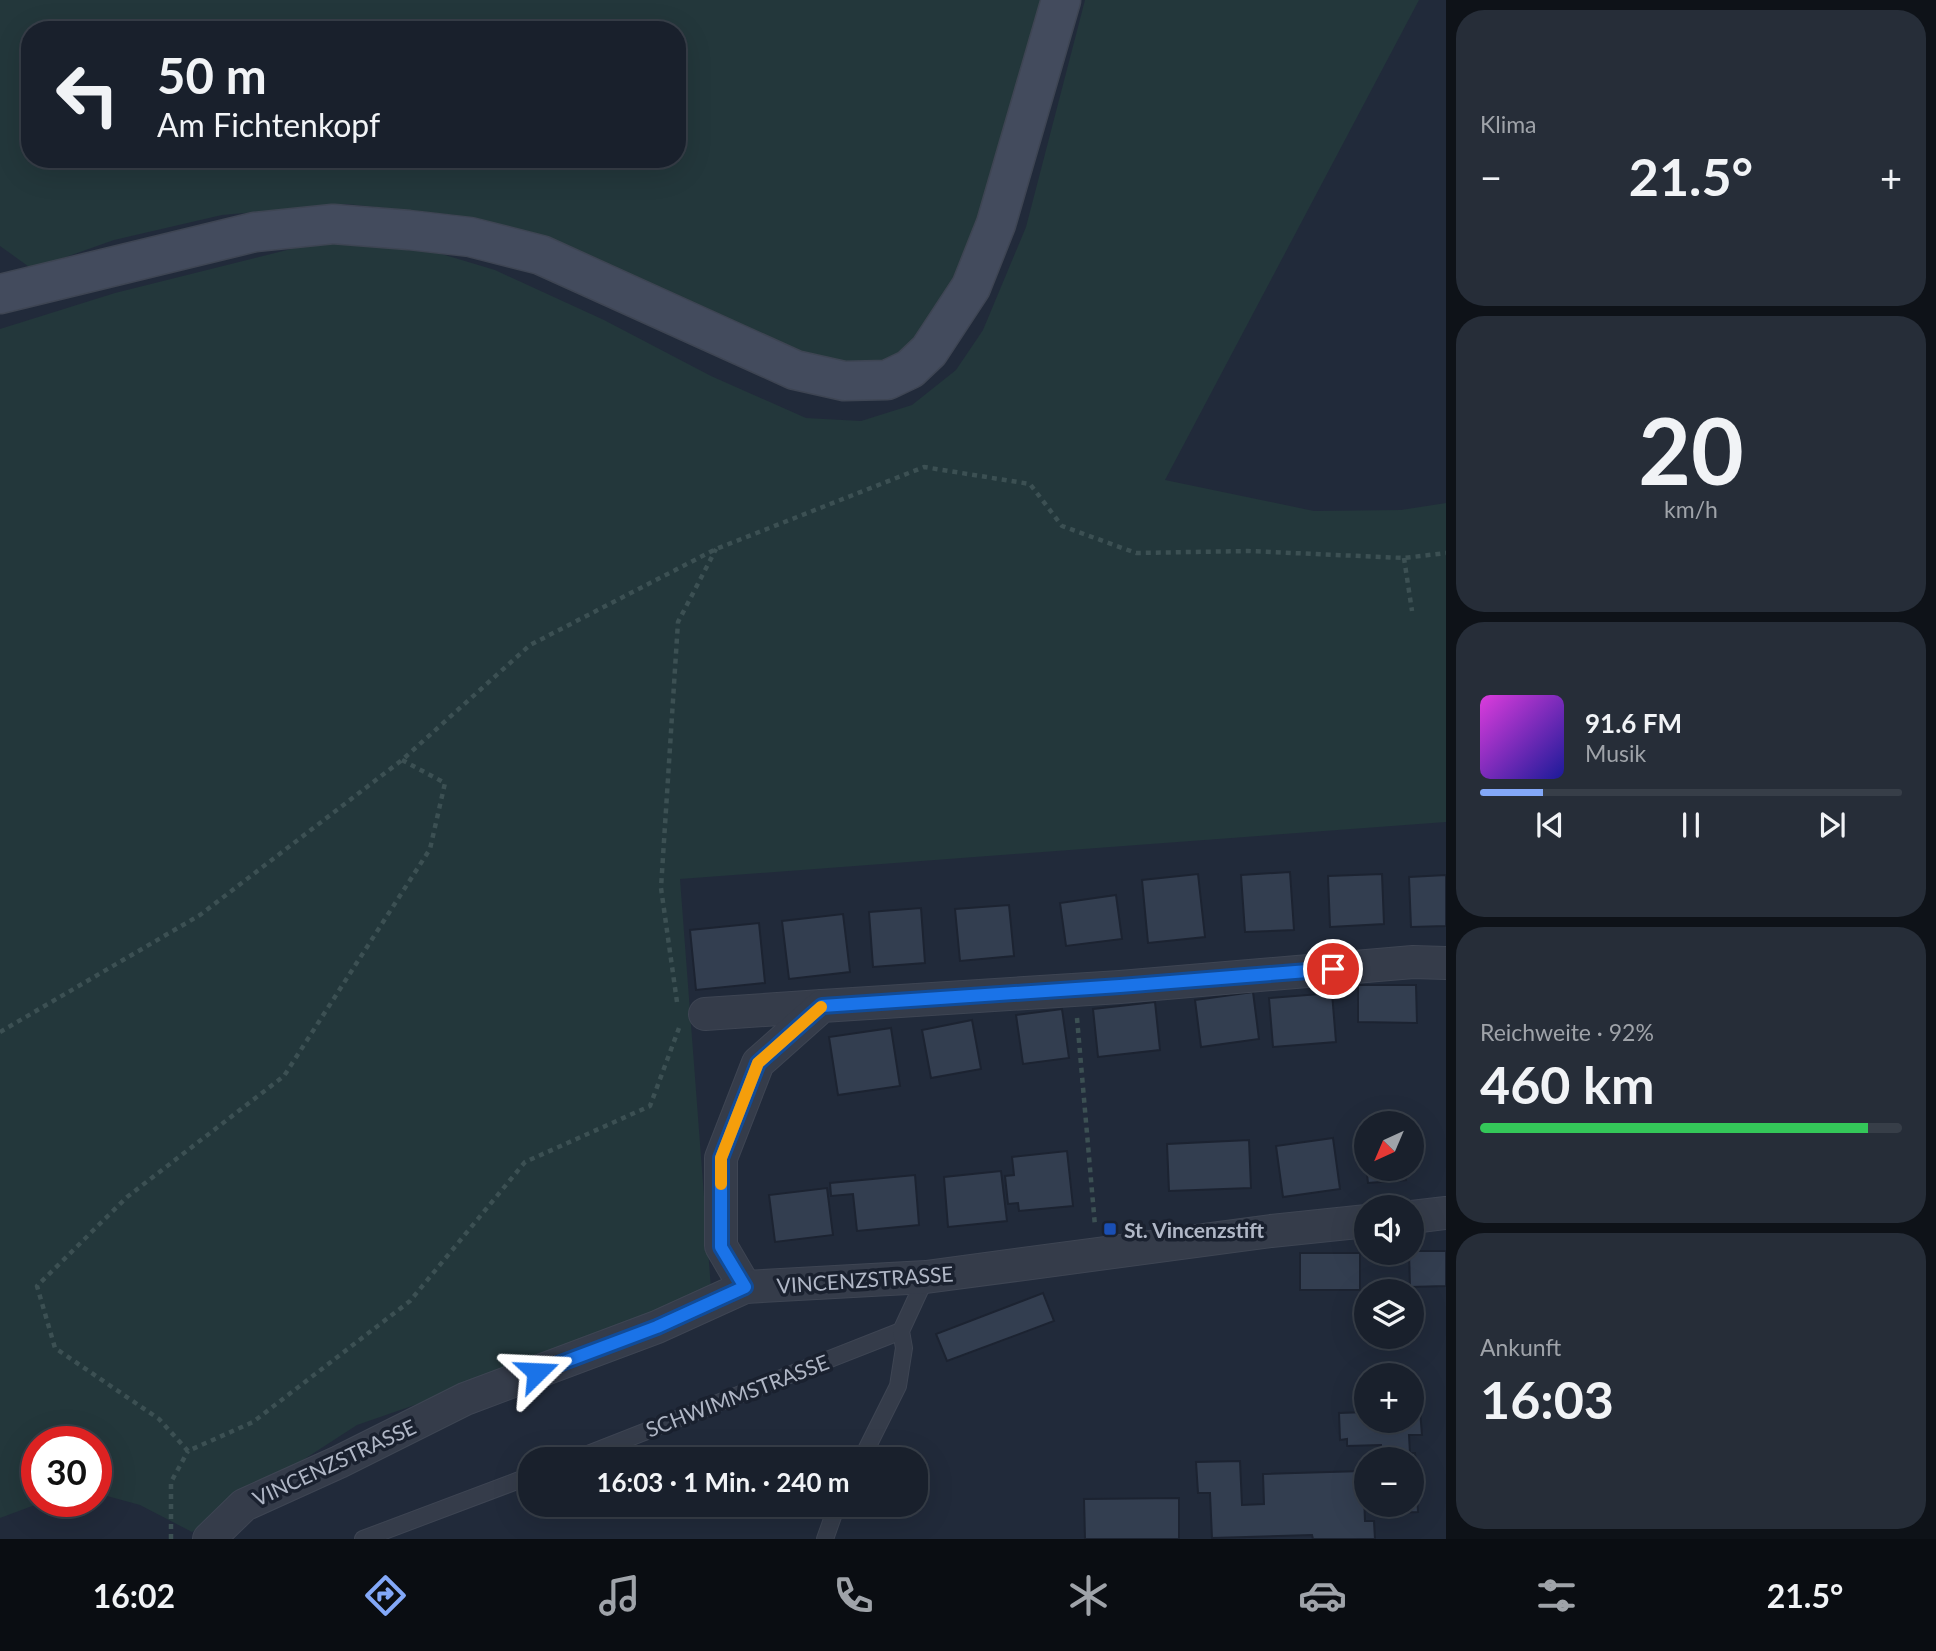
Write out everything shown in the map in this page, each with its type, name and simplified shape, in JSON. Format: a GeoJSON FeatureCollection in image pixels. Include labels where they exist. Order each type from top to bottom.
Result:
{"type":"FeatureCollection","features":[{"type":"Feature","properties":{"kind":"main road"},"geometry":{"type":"LineString","coordinates":[[0,294],[255,232],[333,224],[409,230],[470,237],[541,256],[794,370],[844,382],[887,380],[910,369],[929,351],[971,287],[996,224],[1061,0]]}},
{"type":"Feature","properties":{"kind":"street"},"geometry":{"type":"LineString","coordinates":[[688,1017],[1074,990],[1413,962],[1446,963]]}},
{"type":"Feature","properties":{"kind":"street"},"geometry":{"type":"LineString","coordinates":[[745,1287],[721,1247],[721,1158],[758,1063],[822,1006]]}},
{"type":"Feature","properties":{"kind":"street"},"geometry":{"type":"LineString","coordinates":[[1424,1216],[1446,1213]]}},
{"type":"Feature","properties":{"kind":"street","name":"VINCENZSTRASSE"},"geometry":{"type":"LineString","coordinates":[[209,1539],[244,1504],[339,1462],[465,1399],[657,1327],[745,1287],[926,1277],[1354,1222]]}},
{"type":"Feature","properties":{"kind":"lane"},"geometry":{"type":"LineString","coordinates":[[868,1447],[898,1386],[904,1348],[901,1331],[926,1277]]}},
{"type":"Feature","properties":{"kind":"lane","name":"SCHWIMMSTRASSE"},"geometry":{"type":"LineString","coordinates":[[606,1447],[901,1331]]}},
{"type":"Feature","properties":{"kind":"lane"},"geometry":{"type":"LineString","coordinates":[[363,1539],[518,1481]]}},
{"type":"Feature","properties":{"kind":"lane"},"geometry":{"type":"LineString","coordinates":[[825,1539],[833,1517]]}},
{"type":"Feature","properties":{"kind":"path"},"geometry":{"type":"LineString","coordinates":[[0,1032],[200,915],[402,760],[530,645],[716,549],[924,467],[1030,484],[1062,526],[1136,553],[1248,551],[1404,558],[1446,553]]}},
{"type":"Feature","properties":{"kind":"path"},"geometry":{"type":"LineString","coordinates":[[171,1539],[171,1482],[188,1451],[253,1422],[410,1301],[526,1162],[650,1106],[688,1017],[661,888],[678,622],[716,549]]}},
{"type":"Feature","properties":{"kind":"path"},"geometry":{"type":"LineString","coordinates":[[1404,558],[1412,611]]}},
{"type":"Feature","properties":{"kind":"path"},"geometry":{"type":"LineString","coordinates":[[188,1451],[159,1419],[55,1348],[37,1286],[127,1197],[284,1076],[430,849],[445,783],[402,760]]}},
{"type":"Feature","properties":{"kind":"path"},"geometry":{"type":"LineString","coordinates":[[1074,990],[1095,1206]]}},
{"type":"Feature","properties":{"kind":"green space"},"geometry":{"type":"Polygon","coordinates":[[[0,0],[1050,0],[959,279],[917,345],[874,365],[837,369],[512,231],[456,215],[346,204],[222,215],[114,240],[32,269],[0,246],[0,0]]]}},
{"type":"Feature","properties":{"kind":"green space"},"geometry":{"type":"Polygon","coordinates":[[[1085,0],[1419,0],[1165,480],[1314,511],[1401,510],[1446,503],[1446,822],[680,879],[712,1302],[357,1425],[192,1532],[140,1505],[112,1497],[112,1426],[21,1426],[21,1510],[0,1518],[0,329],[115,293],[315,243],[415,246],[495,270],[604,320],[711,376],[806,418],[861,421],[912,405],[956,370],[983,330],[1026,227],[1085,0]]]}},
{"type":"Feature","properties":{"kind":"building"},"geometry":{"type":"Polygon","coordinates":[[[1290,872],[1294,930],[1245,932],[1241,875],[1290,872]]]}},
{"type":"Feature","properties":{"kind":"building"},"geometry":{"type":"Polygon","coordinates":[[[1198,874],[1205,937],[1148,943],[1142,880],[1198,874]]]}},
{"type":"Feature","properties":{"kind":"building"},"geometry":{"type":"Polygon","coordinates":[[[1382,874],[1384,924],[1330,927],[1328,876],[1382,874]]]}},
{"type":"Feature","properties":{"kind":"building"},"geometry":{"type":"Polygon","coordinates":[[[1446,875],[1446,926],[1411,927],[1409,877],[1446,875]]]}},
{"type":"Feature","properties":{"kind":"building"},"geometry":{"type":"Polygon","coordinates":[[[1116,895],[1122,939],[1066,946],[1060,903],[1116,895]]]}},
{"type":"Feature","properties":{"kind":"building"},"geometry":{"type":"Polygon","coordinates":[[[1009,905],[1014,956],[960,961],[955,909],[1009,905]]]}},
{"type":"Feature","properties":{"kind":"building"},"geometry":{"type":"Polygon","coordinates":[[[921,908],[925,963],[873,967],[869,912],[921,908]]]}},
{"type":"Feature","properties":{"kind":"building"},"geometry":{"type":"Polygon","coordinates":[[[843,914],[850,972],[789,979],[782,921],[843,914]]]}},
{"type":"Feature","properties":{"kind":"building"},"geometry":{"type":"Polygon","coordinates":[[[759,923],[765,983],[696,990],[690,930],[759,923]]]}},
{"type":"Feature","properties":{"kind":"building"},"geometry":{"type":"Polygon","coordinates":[[[1358,985],[1416,985],[1417,1023],[1358,1022],[1358,985]]]}},
{"type":"Feature","properties":{"kind":"building"},"geometry":{"type":"Polygon","coordinates":[[[1253,992],[1259,1039],[1201,1047],[1195,1000],[1253,992]]]}},
{"type":"Feature","properties":{"kind":"building"},"geometry":{"type":"Polygon","coordinates":[[[1332,993],[1336,1042],[1273,1047],[1269,998],[1332,993]]]}},
{"type":"Feature","properties":{"kind":"building"},"geometry":{"type":"Polygon","coordinates":[[[1155,1002],[1160,1050],[1098,1057],[1093,1009],[1155,1002]]]}},
{"type":"Feature","properties":{"kind":"building"},"geometry":{"type":"Polygon","coordinates":[[[1062,1009],[1069,1058],[1023,1064],[1016,1015],[1062,1009]]]}},
{"type":"Feature","properties":{"kind":"building"},"geometry":{"type":"Polygon","coordinates":[[[972,1020],[981,1069],[931,1078],[922,1030],[972,1020]]]}},
{"type":"Feature","properties":{"kind":"building"},"geometry":{"type":"Polygon","coordinates":[[[891,1028],[900,1086],[838,1095],[829,1037],[891,1028]]]}},
{"type":"Feature","properties":{"kind":"building"},"geometry":{"type":"Polygon","coordinates":[[[1333,1138],[1340,1189],[1283,1197],[1276,1146],[1333,1138]]]}},
{"type":"Feature","properties":{"kind":"building"},"geometry":{"type":"Polygon","coordinates":[[[1249,1140],[1251,1188],[1169,1191],[1167,1144],[1249,1140]]]}},
{"type":"Feature","properties":{"kind":"building"},"geometry":{"type":"Polygon","coordinates":[[[1067,1151],[1073,1206],[1019,1211],[1018,1203],[1008,1204],[1005,1176],[1014,1175],[1012,1157],[1067,1151]]]}},
{"type":"Feature","properties":{"kind":"building"},"geometry":{"type":"Polygon","coordinates":[[[1001,1171],[1007,1221],[948,1227],[944,1177],[1001,1171]]]}},
{"type":"Feature","properties":{"kind":"building"},"geometry":{"type":"Polygon","coordinates":[[[915,1175],[919,1225],[857,1231],[853,1194],[831,1196],[830,1183],[915,1175]]]}},
{"type":"Feature","properties":{"kind":"building"},"geometry":{"type":"Polygon","coordinates":[[[827,1188],[833,1235],[775,1242],[769,1195],[827,1188]]]}},
{"type":"Feature","properties":{"kind":"building"},"geometry":{"type":"Polygon","coordinates":[[[1424,1251],[1446,1251],[1446,1286],[1424,1287],[1424,1279],[1410,1279],[1409,1265],[1424,1265],[1424,1251]]]}},
{"type":"Feature","properties":{"kind":"building"},"geometry":{"type":"Polygon","coordinates":[[[1300,1253],[1354,1253],[1354,1265],[1360,1265],[1360,1279],[1354,1279],[1354,1290],[1300,1290],[1300,1253]]]}},
{"type":"Feature","properties":{"kind":"building"},"geometry":{"type":"Polygon","coordinates":[[[1043,1293],[1054,1321],[947,1361],[936,1334],[1043,1293]]]}},
{"type":"Feature","properties":{"kind":"building"},"geometry":{"type":"Polygon","coordinates":[[[1354,1412],[1354,1433],[1422,1435],[1409,1435],[1410,1447],[1347,1446],[1347,1439],[1340,1440],[1339,1413],[1354,1412]]]}},
{"type":"Feature","properties":{"kind":"building"},"geometry":{"type":"Polygon","coordinates":[[[1240,1461],[1242,1505],[1264,1504],[1263,1474],[1354,1471],[1354,1517],[1365,1517],[1365,1521],[1374,1521],[1375,1539],[1313,1539],[1312,1535],[1212,1538],[1210,1493],[1198,1493],[1196,1462],[1240,1461]]]}},
{"type":"Feature","properties":{"kind":"building"},"geometry":{"type":"Polygon","coordinates":[[[1179,1498],[1179,1539],[1085,1539],[1084,1499],[1179,1498]]]}},
{"type":"Feature","properties":{"kind":"slow traffic"},"geometry":{"type":"LineString","coordinates":[[721,1184],[721,1158],[758,1063],[821,1007]]}},
{"type":"Feature","properties":{"kind":"place","name":"St. Vincenzstift"},"geometry":{"type":"Point","coordinates":[1110,1229]}},
{"type":"Feature","properties":{"kind":"route"},"geometry":{"type":"LineString","coordinates":[[537,1372],[657,1327],[745,1287],[721,1247],[721,1158],[758,1063],[822,1006],[1333,969]]}}]}
